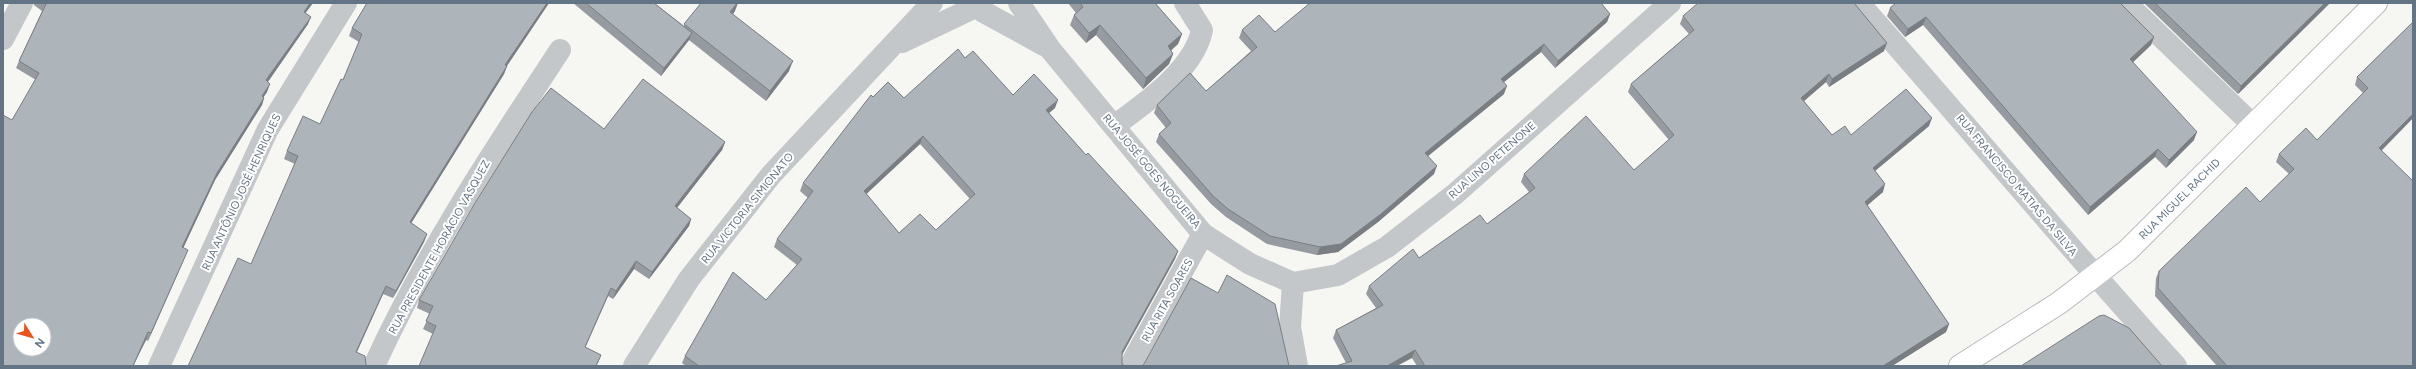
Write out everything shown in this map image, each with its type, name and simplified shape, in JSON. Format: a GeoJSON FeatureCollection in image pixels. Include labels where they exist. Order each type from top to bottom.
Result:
{"type":"FeatureCollection","features":[{"type":"Feature","properties":{"kind":"main road","name":"RUA MIGUEL RACHID"},"geometry":{"type":"LineString","coordinates":[[1960,366],[2059,303],[2095,277],[2127,251],[2376,3]]}},
{"type":"Feature","properties":{"kind":"street"},"geometry":{"type":"LineString","coordinates":[[3,39],[22,3]]}},
{"type":"Feature","properties":{"kind":"street","name":"RUA ANTÔNIO JOSÉ HENRIQUES"},"geometry":{"type":"LineString","coordinates":[[160,366],[268,129],[346,3]]}},
{"type":"Feature","properties":{"kind":"street"},"geometry":{"type":"LineString","coordinates":[[892,46],[932,3]]}},
{"type":"Feature","properties":{"kind":"street","name":"RUA JOSÉ GOES NOGUEIRA"},"geometry":{"type":"LineString","coordinates":[[1019,3],[1050,49],[1203,234],[1250,264],[1293,283]]}},
{"type":"Feature","properties":{"kind":"street"},"geometry":{"type":"LineString","coordinates":[[1114,126],[1147,102],[1171,79],[1192,55],[1199,42],[1202,30],[1185,3]]}},
{"type":"Feature","properties":{"kind":"street","name":"RUA LINO PETENONE"},"geometry":{"type":"LineString","coordinates":[[1293,283],[1338,275],[1387,247],[1455,194],[1670,3]]}},
{"type":"Feature","properties":{"kind":"street","name":"RUA FRANCISCO MATIAS DA SILVA"},"geometry":{"type":"LineString","coordinates":[[1859,3],[1989,150],[2095,277],[2176,366]]}},
{"type":"Feature","properties":{"kind":"street"},"geometry":{"type":"LineString","coordinates":[[2126,3],[2254,126]]}},
{"type":"Feature","properties":{"kind":"street"},"geometry":{"type":"LineString","coordinates":[[892,46],[978,7]]}},
{"type":"Feature","properties":{"kind":"street","name":"RUA JOSÉ GOES NOGUEIRA"},"geometry":{"type":"LineString","coordinates":[[978,7],[1050,49]]}},
{"type":"Feature","properties":{"kind":"street","name":"RUA VICTORIA SIMIONATO"},"geometry":{"type":"LineString","coordinates":[[634,366],[689,279],[771,175],[892,46]]}},
{"type":"Feature","properties":{"kind":"street","name":"RUA PRESIDENTE HORÁCIO VASQUEZ"},"geometry":{"type":"LineString","coordinates":[[374,366],[397,316],[472,184],[560,50]]}},
{"type":"Feature","properties":{"kind":"street","name":"RUA RITA SOARES"},"geometry":{"type":"LineString","coordinates":[[1130,366],[1203,234]]}},
{"type":"Feature","properties":{"kind":"street"},"geometry":{"type":"LineString","coordinates":[[1293,283],[1290,327],[1297,366]]}},
{"type":"Feature","properties":{"kind":"building"},"geometry":{"type":"Polygon","coordinates":[[[44,3],[310,3],[304,12],[311,17],[266,80],[270,84],[262,96],[264,98],[217,173],[182,247],[188,250],[151,333],[148,332],[133,366],[3,366],[3,115],[12,120],[39,73],[19,61],[46,4],[44,3]]]}},
{"type":"Feature","properties":{"kind":"building"},"geometry":{"type":"Polygon","coordinates":[[[367,3],[547,3],[505,65],[507,66],[410,222],[427,234],[396,291],[386,286],[356,352],[365,356],[366,365],[368,366],[188,366],[238,258],[251,264],[298,156],[287,151],[303,116],[320,124],[341,79],[343,80],[362,34],[352,28],[367,3]]]}},
{"type":"Feature","properties":{"kind":"building"},"geometry":{"type":"Polygon","coordinates":[[[586,3],[654,3],[692,33],[664,68],[586,3]]]}},
{"type":"Feature","properties":{"kind":"building"},"geometry":{"type":"Polygon","coordinates":[[[701,3],[737,3],[730,12],[793,61],[770,91],[684,24],[701,3]]]}},
{"type":"Feature","properties":{"kind":"building"},"geometry":{"type":"Polygon","coordinates":[[[1080,3],[1155,3],[1182,34],[1168,46],[1173,54],[1146,78],[1100,25],[1089,33],[1074,15],[1083,7],[1080,3]]]}},
{"type":"Feature","properties":{"kind":"building"},"geometry":{"type":"Polygon","coordinates":[[[1310,3],[1601,3],[1610,14],[1558,61],[1544,44],[1501,79],[1507,86],[1425,153],[1437,166],[1381,214],[1341,244],[1320,247],[1270,236],[1228,209],[1213,196],[1159,134],[1171,123],[1157,105],[1190,73],[1206,91],[1257,47],[1242,30],[1259,15],[1275,32],[1310,3]]]}},
{"type":"Feature","properties":{"kind":"building"},"geometry":{"type":"Polygon","coordinates":[[[1698,3],[1854,3],[1887,43],[1832,79],[1829,74],[1801,98],[1832,135],[1845,126],[1851,135],[1906,89],[1932,118],[1873,168],[1885,184],[1865,202],[1949,324],[1883,366],[1425,366],[1415,350],[1387,366],[1336,366],[1352,361],[1336,330],[1383,305],[1369,286],[1413,249],[1419,258],[1480,215],[1487,224],[1535,188],[1524,174],[1586,116],[1634,170],[1674,135],[1631,84],[1694,30],[1683,16],[1698,3]]]}},
{"type":"Feature","properties":{"kind":"building"},"geometry":{"type":"Polygon","coordinates":[[[1896,3],[2120,3],[2154,37],[2130,59],[2197,132],[2169,160],[2158,149],[2090,207],[1926,17],[1908,29],[1890,8],[1896,3]]]}},
{"type":"Feature","properties":{"kind":"building"},"geometry":{"type":"Polygon","coordinates":[[[2155,3],[2325,3],[2241,86],[2155,3]]]}},
{"type":"Feature","properties":{"kind":"building"},"geometry":{"type":"Polygon","coordinates":[[[2413,22],[2413,114],[2379,148],[2413,181],[2413,366],[2227,366],[2158,288],[2159,271],[2246,187],[2260,202],[2294,169],[2279,154],[2306,128],[2317,140],[2368,88],[2357,77],[2413,22]]]}},
{"type":"Feature","properties":{"kind":"building"},"geometry":{"type":"Polygon","coordinates":[[[958,49],[965,58],[973,51],[1013,95],[1034,74],[1058,100],[1046,110],[1086,155],[1088,153],[1178,251],[1122,352],[1122,364],[1125,366],[699,366],[685,356],[733,272],[766,300],[802,259],[777,239],[813,191],[803,183],[871,95],[873,97],[888,82],[904,98],[958,49]],[[923,136],[864,191],[899,233],[920,214],[936,230],[975,194],[923,136]]]}},
{"type":"Feature","properties":{"kind":"building"},"geometry":{"type":"Polygon","coordinates":[[[643,79],[725,142],[675,206],[691,219],[652,272],[636,261],[616,291],[611,288],[585,347],[601,355],[596,366],[419,366],[436,326],[426,321],[433,306],[419,300],[475,203],[532,112],[551,88],[604,129],[643,79]]]}},
{"type":"Feature","properties":{"kind":"building"},"geometry":{"type":"Polygon","coordinates":[[[1227,275],[1275,304],[1289,366],[1142,366],[1191,278],[1218,293],[1227,275]]]}},
{"type":"Feature","properties":{"kind":"building"},"geometry":{"type":"Polygon","coordinates":[[[2104,315],[2129,328],[2162,366],[2021,366],[2099,316],[2104,315]]]}}]}
